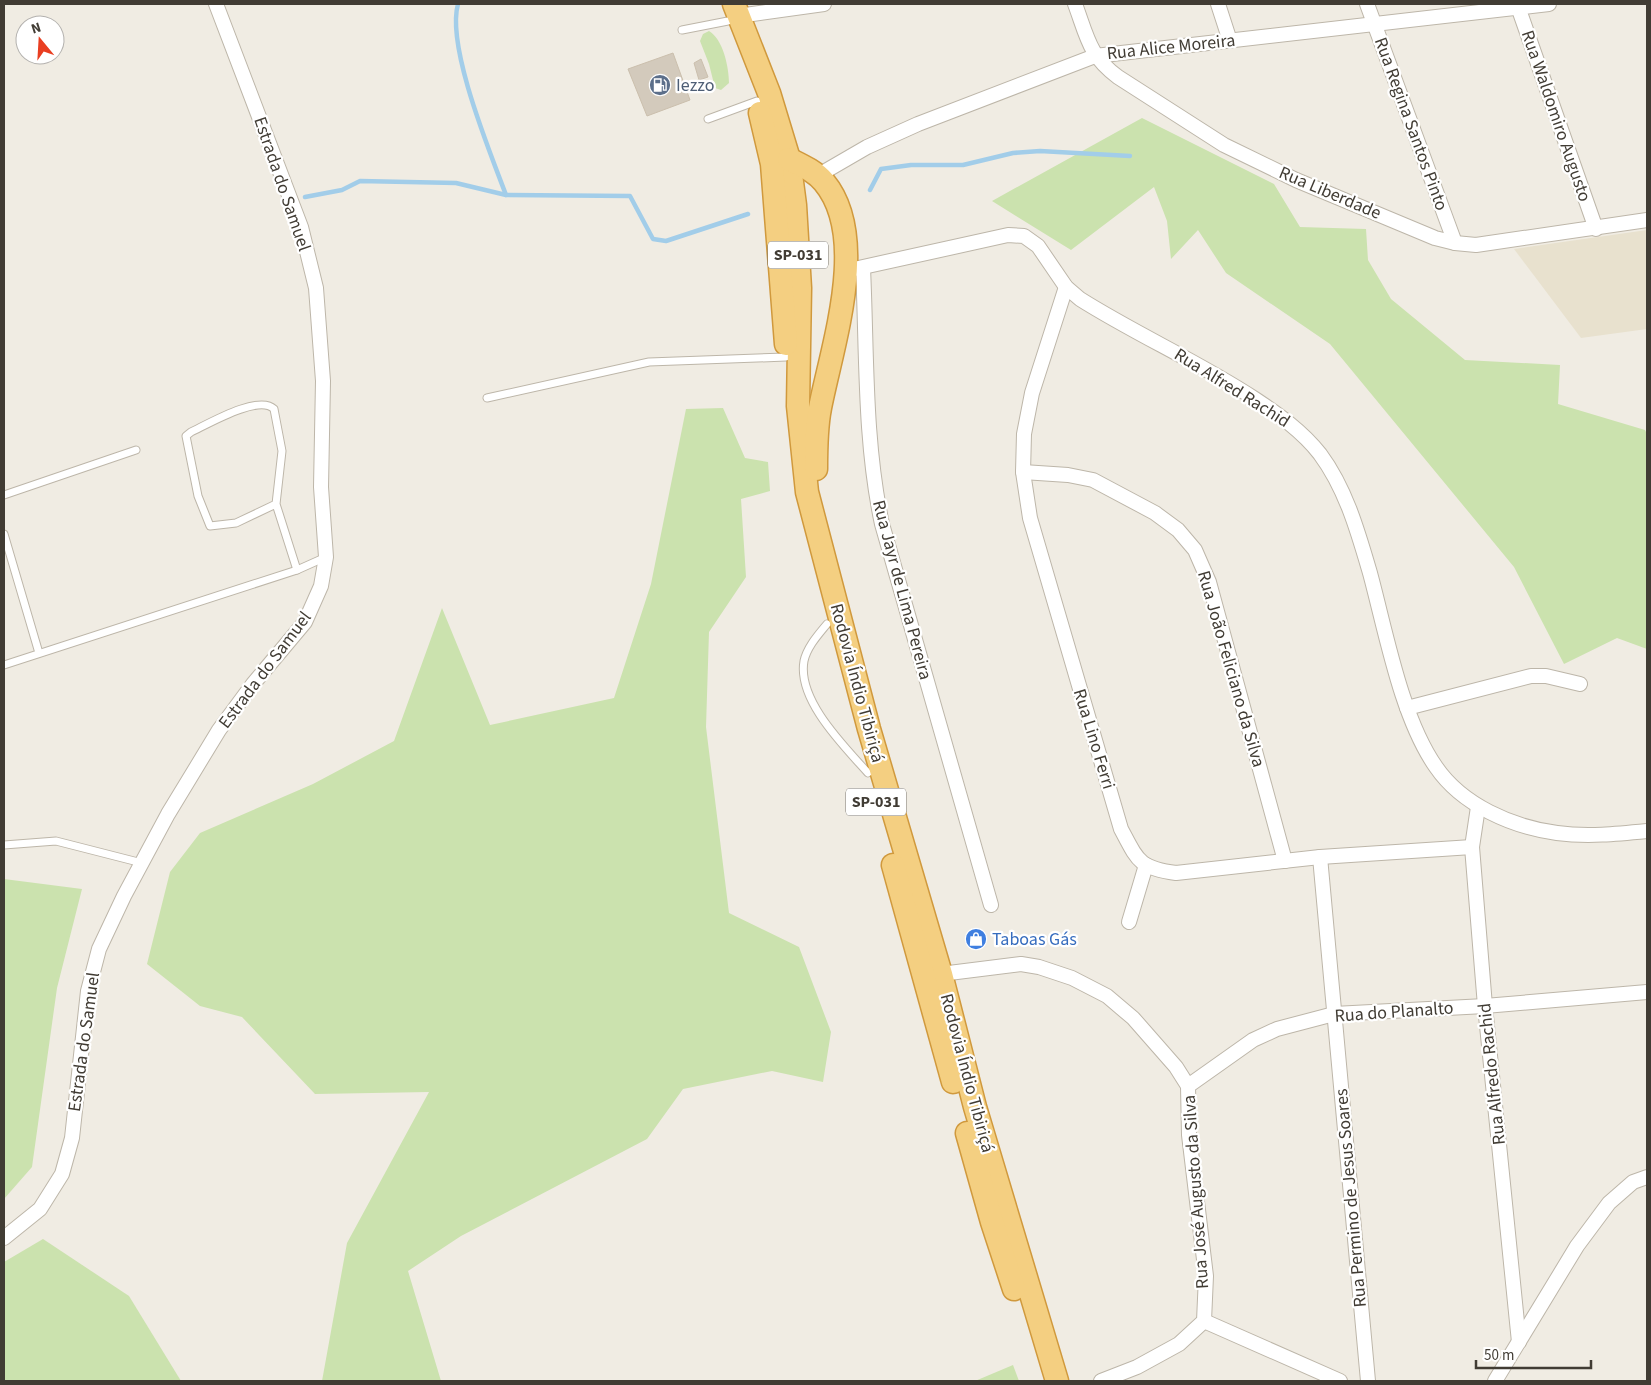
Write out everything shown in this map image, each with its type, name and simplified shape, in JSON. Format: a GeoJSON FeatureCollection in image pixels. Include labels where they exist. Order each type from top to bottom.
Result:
{"type":"FeatureCollection","features":[{"type":"Feature","properties":{"kind":"highway","name":"Rodovia Índio Tibiriçá"},"geometry":{"type":"LineString","coordinates":[[730,11],[757,101],[772,164],[782,269],[790,454],[801,522],[827,624],[992,1222],[1043,1381]]}},
{"type":"Feature","properties":{"kind":"highway","name":"Rodovia Índio Tibiriçá"},"geometry":{"type":"LineString","coordinates":[[730,11],[769,93],[789,159],[795,205],[800,288],[799,416],[807,492],[869,728],[941,974],[976,1108],[1057,1381]]}},
{"type":"Feature","properties":{"kind":"highway"},"geometry":{"type":"LineString","coordinates":[[789,159],[817,176],[832,194],[841,211],[845,237],[854,269],[819,411],[813,515]]}},
{"type":"Feature","properties":{"kind":"street","name":"Estrada do Samuel"},"geometry":{"type":"LineString","coordinates":[[4,1238],[40,1209],[62,1174],[72,1138],[88,991],[99,949],[142,863],[220,730],[253,684],[305,622],[321,586],[326,557],[321,487],[323,381],[316,288],[301,227],[216,4]]}},
{"type":"Feature","properties":{"kind":"street"},"geometry":{"type":"LineString","coordinates":[[730,11],[824,4]]}},
{"type":"Feature","properties":{"kind":"street","name":"Rua Liberdade"},"geometry":{"type":"LineString","coordinates":[[1075,4],[1095,56],[1103,66],[1118,77],[1224,144],[1296,180],[1435,238],[1455,243],[1476,244],[1596,229],[1647,220]]}},
{"type":"Feature","properties":{"kind":"street"},"geometry":{"type":"LineString","coordinates":[[1218,4],[1230,41]]}},
{"type":"Feature","properties":{"kind":"street","name":"Rua Regina Santos Pinto"},"geometry":{"type":"LineString","coordinates":[[1367,4],[1455,243]]}},
{"type":"Feature","properties":{"kind":"street","name":"Rua Alice Moreira"},"geometry":{"type":"LineString","coordinates":[[817,176],[867,147],[918,124],[1095,56],[1518,6],[1549,4]]}},
{"type":"Feature","properties":{"kind":"street","name":"Rua Waldomiro Augusto"},"geometry":{"type":"LineString","coordinates":[[1518,6],[1596,229]]}},
{"type":"Feature","properties":{"kind":"street","name":"Rua Alfred Rachid"},"geometry":{"type":"LineString","coordinates":[[854,269],[1008,235],[1024,236],[1038,246],[1066,287],[1080,299],[1102,314],[1229,381],[1292,424],[1320,454],[1338,484],[1358,532],[1407,708],[1419,738],[1436,768],[1457,790],[1478,807],[1514,822],[1556,833],[1590,836],[1647,832]]}},
{"type":"Feature","properties":{"kind":"street","name":"Rua Jayr de Lima Pereira"},"geometry":{"type":"LineString","coordinates":[[854,269],[873,482],[882,524],[990,905]]}},
{"type":"Feature","properties":{"kind":"street","name":"Rua Lino Ferri"},"geometry":{"type":"LineString","coordinates":[[1066,287],[1032,393],[1024,434],[1023,472],[1035,536],[1121,829],[1135,857],[1152,870],[1176,874],[1320,857],[1472,847]]}},
{"type":"Feature","properties":{"kind":"street","name":"Rua João Feliciano da Silva"},"geometry":{"type":"LineString","coordinates":[[1023,472],[1068,474],[1093,480],[1155,513],[1178,530],[1195,550],[1209,582],[1284,861]]}},
{"type":"Feature","properties":{"kind":"street"},"geometry":{"type":"LineString","coordinates":[[1407,708],[1531,676],[1546,676],[1580,684]]}},
{"type":"Feature","properties":{"kind":"street","name":"Rua Alfredo Rachid"},"geometry":{"type":"LineString","coordinates":[[1478,807],[1472,847],[1485,1006],[1519,1342]]}},
{"type":"Feature","properties":{"kind":"street"},"geometry":{"type":"LineString","coordinates":[[1320,857],[1334,1014]]}},
{"type":"Feature","properties":{"kind":"street"},"geometry":{"type":"LineString","coordinates":[[1129,922],[1146,865]]}},
{"type":"Feature","properties":{"kind":"street","name":"Rua José Augusto da Silva"},"geometry":{"type":"LineString","coordinates":[[941,974],[1021,964],[1039,967],[1072,978],[1107,996],[1133,1018],[1176,1067],[1188,1086],[1189,1135],[1206,1276],[1204,1321]]}},
{"type":"Feature","properties":{"kind":"street","name":"Rua do Planalto"},"geometry":{"type":"LineString","coordinates":[[1188,1086],[1253,1040],[1277,1029],[1334,1014],[1485,1006],[1647,992]]}},
{"type":"Feature","properties":{"kind":"street","name":"Rua Permino de Jesus Soares"},"geometry":{"type":"LineString","coordinates":[[1334,1014],[1368,1381]]}},
{"type":"Feature","properties":{"kind":"street"},"geometry":{"type":"LineString","coordinates":[[1495,1381],[1577,1246],[1609,1203],[1633,1182],[1647,1177]]}},
{"type":"Feature","properties":{"kind":"street"},"geometry":{"type":"LineString","coordinates":[[1100,1381],[1137,1367],[1179,1344],[1204,1321],[1340,1381]]}},
{"type":"Feature","properties":{"kind":"lane"},"geometry":{"type":"LineString","coordinates":[[682,30],[730,11]]}},
{"type":"Feature","properties":{"kind":"lane"},"geometry":{"type":"LineString","coordinates":[[708,119],[757,101]]}},
{"type":"Feature","properties":{"kind":"lane"},"geometry":{"type":"LineString","coordinates":[[487,398],[649,362],[786,357]]}},
{"type":"Feature","properties":{"kind":"lane"},"geometry":{"type":"LineString","coordinates":[[276,504],[236,523],[210,526],[198,496],[186,436],[190,432],[250,405],[270,405],[274,409],[282,451],[276,504],[298,570]]}},
{"type":"Feature","properties":{"kind":"lane"},"geometry":{"type":"LineString","coordinates":[[4,495],[136,450]]}},
{"type":"Feature","properties":{"kind":"lane"},"geometry":{"type":"LineString","coordinates":[[4,534],[39,653]]}},
{"type":"Feature","properties":{"kind":"lane"},"geometry":{"type":"LineString","coordinates":[[4,665],[298,570],[326,557]]}},
{"type":"Feature","properties":{"kind":"lane"},"geometry":{"type":"LineString","coordinates":[[827,624],[810,647],[804,661],[805,681],[814,704],[828,726],[868,773]]}},
{"type":"Feature","properties":{"kind":"lane"},"geometry":{"type":"LineString","coordinates":[[4,845],[56,841],[142,863]]}},
{"type":"Feature","properties":{"kind":"shaded area"},"geometry":{"type":"Polygon","coordinates":[[[1647,230],[1647,329],[1581,338],[1514,249],[1647,230]]]}},
{"type":"Feature","properties":{"kind":"green space"},"geometry":{"type":"Polygon","coordinates":[[[709,31],[718,40],[728,69],[729,83],[721,90],[715,88],[709,64],[700,41],[703,34],[709,31]]]}},
{"type":"Feature","properties":{"kind":"green space"},"geometry":{"type":"Polygon","coordinates":[[[1142,118],[1274,184],[1300,227],[1366,229],[1368,260],[1391,299],[1465,360],[1560,365],[1558,404],[1645,430],[1647,434],[1647,649],[1617,638],[1564,664],[1514,567],[1330,344],[1226,273],[1198,230],[1171,259],[1167,221],[1154,187],[1071,250],[992,201],[1142,118]]]}},
{"type":"Feature","properties":{"kind":"green space"},"geometry":{"type":"Polygon","coordinates":[[[723,408],[745,458],[768,462],[770,491],[741,499],[746,577],[709,632],[706,727],[729,913],[799,947],[831,1032],[823,1082],[772,1071],[683,1089],[647,1139],[461,1236],[408,1271],[441,1381],[322,1381],[347,1243],[429,1092],[315,1094],[242,1017],[200,1006],[147,964],[170,872],[200,833],[313,784],[394,741],[442,608],[490,725],[614,698],[651,584],[686,409],[723,408]]]}},
{"type":"Feature","properties":{"kind":"green space"},"geometry":{"type":"Polygon","coordinates":[[[4,879],[82,889],[57,988],[32,1167],[4,1199],[4,879]]]}},
{"type":"Feature","properties":{"kind":"green space"},"geometry":{"type":"Polygon","coordinates":[[[43,1239],[129,1296],[181,1381],[4,1381],[4,1262],[43,1239]]]}},
{"type":"Feature","properties":{"kind":"green space"},"geometry":{"type":"Polygon","coordinates":[[[1013,1365],[1019,1381],[975,1381],[1013,1365]]]}},
{"type":"Feature","properties":{"kind":"building","name":"Iezzo"},"geometry":{"type":"Polygon","coordinates":[[[673,53],[690,100],[647,116],[628,69],[673,53]]]}},
{"type":"Feature","properties":{"kind":"building"},"geometry":{"type":"Polygon","coordinates":[[[701,59],[708,77],[699,80],[694,63],[701,59]]]}},
{"type":"Feature","properties":{"kind":"waterway"},"geometry":{"type":"LineString","coordinates":[[458,4],[456,23],[458,46],[464,72],[481,127],[506,195]]}},
{"type":"Feature","properties":{"kind":"waterway"},"geometry":{"type":"LineString","coordinates":[[870,190],[881,169],[911,165],[963,165],[1013,153],[1040,151],[1130,156]]}},
{"type":"Feature","properties":{"kind":"waterway"},"geometry":{"type":"LineString","coordinates":[[305,197],[342,190],[360,181],[456,183],[506,195],[630,196],[653,239],[666,241],[748,214]]}},
{"type":"Feature","properties":{"kind":"place","name":"Iezzo"},"geometry":{"type":"Point","coordinates":[660,85]}},
{"type":"Feature","properties":{"kind":"place","name":"Taboas Gás"},"geometry":{"type":"Point","coordinates":[976,939]}}]}
